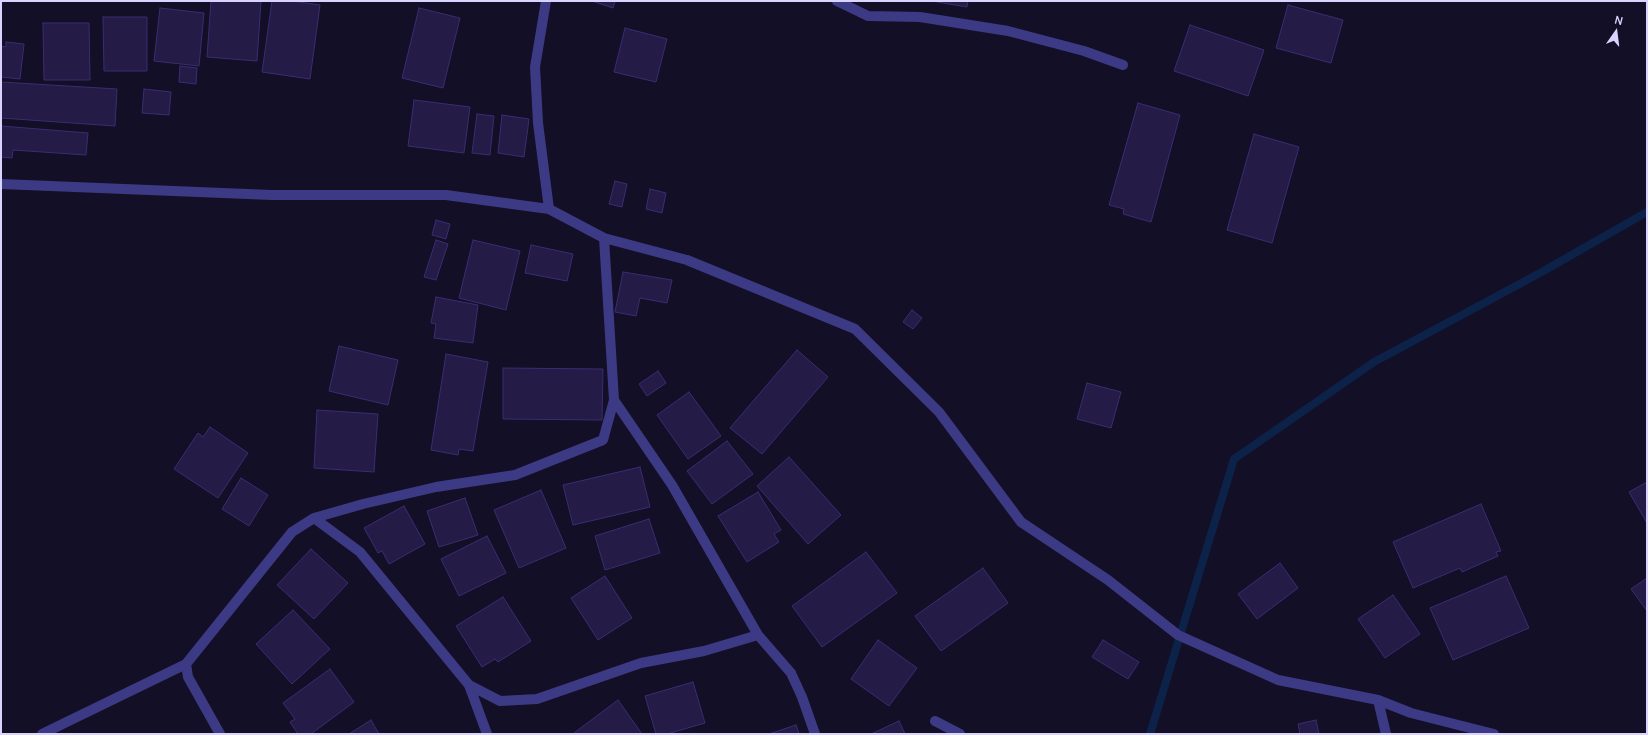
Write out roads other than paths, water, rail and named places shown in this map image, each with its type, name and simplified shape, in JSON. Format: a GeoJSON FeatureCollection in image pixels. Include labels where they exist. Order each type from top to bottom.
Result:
{"type":"FeatureCollection","features":[{"type":"Feature","properties":{"kind":"street"},"geometry":{"type":"LineString","coordinates":[[546,1],[534,67],[538,122],[549,209]]}},
{"type":"Feature","properties":{"kind":"street"},"geometry":{"type":"LineString","coordinates":[[837,1],[868,16],[920,17],[1008,31],[1084,51],[1123,65]]}},
{"type":"Feature","properties":{"kind":"street"},"geometry":{"type":"LineString","coordinates":[[1,184],[272,195],[446,195],[549,209],[604,238],[688,260],[855,329],[939,412],[1021,522],[1108,580],[1178,635],[1278,680],[1378,700],[1412,713],[1494,734]]}},
{"type":"Feature","properties":{"kind":"street"},"geometry":{"type":"LineString","coordinates":[[42,734],[186,664],[292,532],[314,518],[363,504],[436,487],[515,475],[603,440],[614,400],[604,238]]}},
{"type":"Feature","properties":{"kind":"street"},"geometry":{"type":"LineString","coordinates":[[614,400],[672,485],[758,634],[791,673],[802,697],[815,734]]}},
{"type":"Feature","properties":{"kind":"street"},"geometry":{"type":"LineString","coordinates":[[314,518],[360,552],[469,686],[487,734]]}},
{"type":"Feature","properties":{"kind":"street"},"geometry":{"type":"LineString","coordinates":[[469,686],[500,701],[537,699],[641,663],[704,652],[758,634]]}},
{"type":"Feature","properties":{"kind":"street"},"geometry":{"type":"LineString","coordinates":[[186,664],[188,677],[220,734]]}},
{"type":"Feature","properties":{"kind":"street"},"geometry":{"type":"LineString","coordinates":[[1378,700],[1386,734]]}},
{"type":"Feature","properties":{"kind":"street"},"geometry":{"type":"LineString","coordinates":[[935,721],[960,734]]}},
{"type":"Feature","properties":{"kind":"waterway"},"geometry":{"type":"LineString","coordinates":[[1150,734],[1234,459],[1374,362],[1540,273],[1647,212]]}}]}
